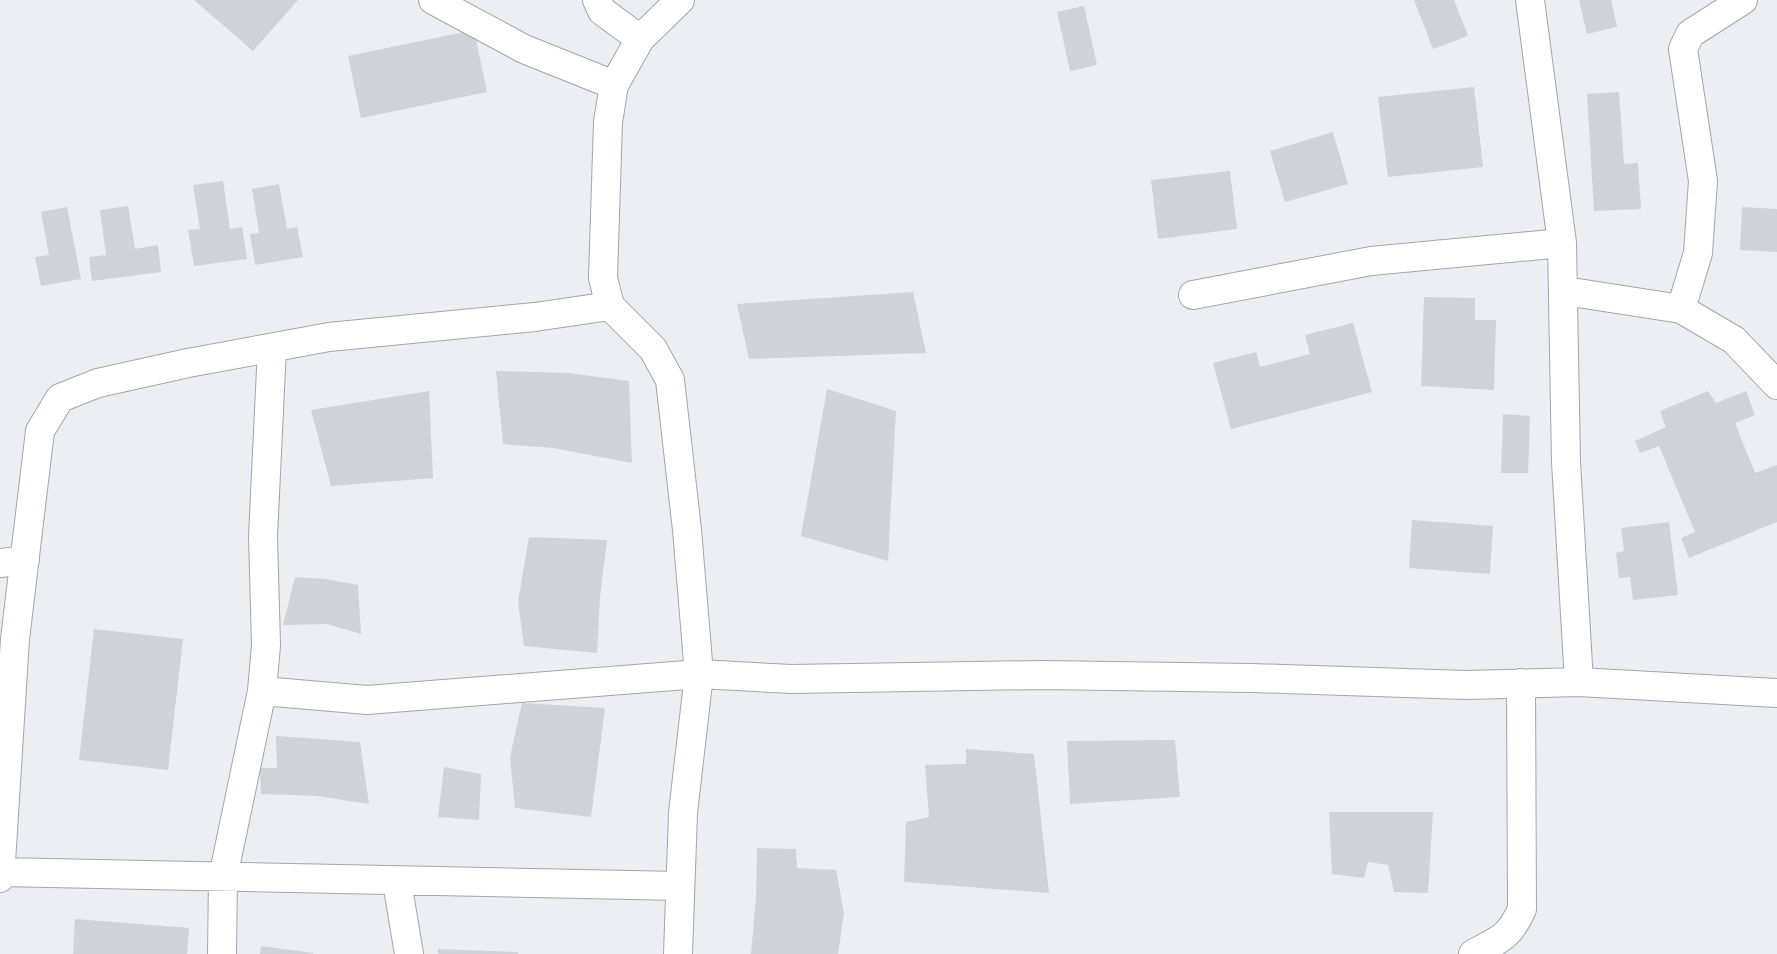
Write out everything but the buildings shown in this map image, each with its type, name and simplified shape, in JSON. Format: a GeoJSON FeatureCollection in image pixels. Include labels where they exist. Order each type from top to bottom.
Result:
{"type":"FeatureCollection","features":[{"type":"Feature","properties":{"kind":"street"},"geometry":{"type":"LineString","coordinates":[[432,0],[524,49],[614,85]]}},
{"type":"Feature","properties":{"kind":"street"},"geometry":{"type":"LineString","coordinates":[[597,0],[602,11],[640,39]]}},
{"type":"Feature","properties":{"kind":"street"},"geometry":{"type":"LineString","coordinates":[[678,954],[683,813],[699,674],[687,530],[670,380],[653,350],[610,306],[603,278],[608,122],[614,85],[640,39],[680,0]]}},
{"type":"Feature","properties":{"kind":"street"},"geometry":{"type":"LineString","coordinates":[[1530,0],[1562,242],[1566,462],[1579,682]]}},
{"type":"Feature","properties":{"kind":"street"},"geometry":{"type":"LineString","coordinates":[[1681,309],[1698,253],[1703,181],[1683,49],[1690,34],[1743,0]]}},
{"type":"Feature","properties":{"kind":"street"},"geometry":{"type":"LineString","coordinates":[[1193,295],[1371,261],[1562,242]]}},
{"type":"Feature","properties":{"kind":"street"},"geometry":{"type":"LineString","coordinates":[[1564,291],[1681,309],[1734,340],[1777,385]]}},
{"type":"Feature","properties":{"kind":"street"},"geometry":{"type":"LineString","coordinates":[[0,878],[16,639],[12,562],[40,431],[60,398],[98,382],[329,337],[535,317],[610,306]]}},
{"type":"Feature","properties":{"kind":"street"},"geometry":{"type":"LineString","coordinates":[[222,954],[223,877],[262,691],[266,645],[263,536],[272,348]]}},
{"type":"Feature","properties":{"kind":"street"},"geometry":{"type":"LineString","coordinates":[[262,691],[367,700],[699,674],[791,679],[1041,676],[1252,678],[1465,685],[1579,682],[1777,693]]}},
{"type":"Feature","properties":{"kind":"street"},"geometry":{"type":"LineString","coordinates":[[1473,954],[1504,937],[1513,929],[1522,908],[1521,683]]}},
{"type":"Feature","properties":{"kind":"street"},"geometry":{"type":"LineString","coordinates":[[0,872],[397,882],[680,886]]}},
{"type":"Feature","properties":{"kind":"street"},"geometry":{"type":"LineString","coordinates":[[397,882],[409,954]]}}]}
